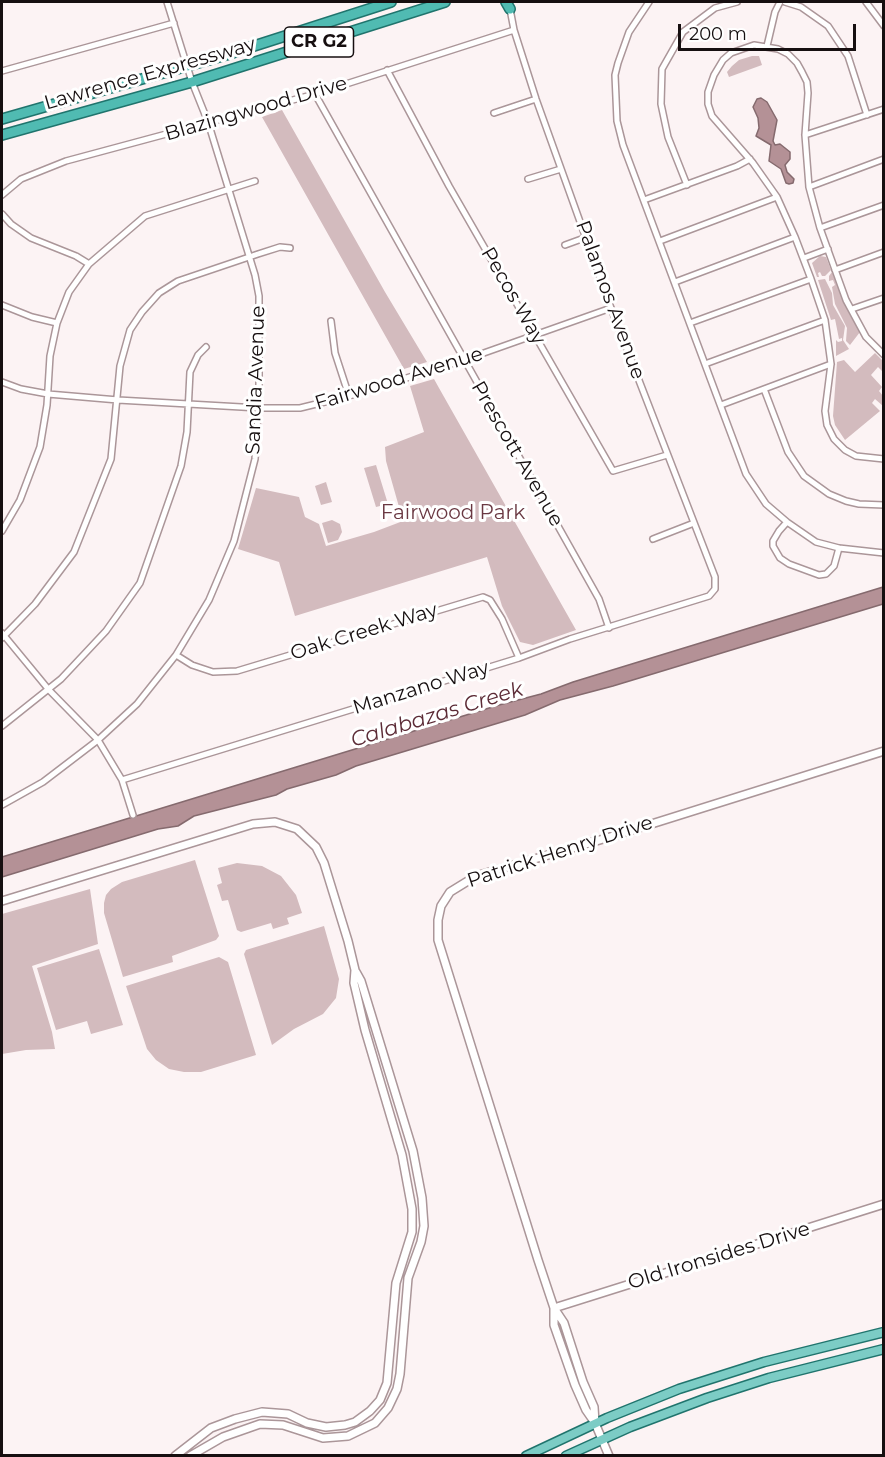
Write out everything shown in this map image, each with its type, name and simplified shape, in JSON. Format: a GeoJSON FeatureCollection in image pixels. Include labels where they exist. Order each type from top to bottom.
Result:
{"type":"FeatureCollection","features":[{"type":"Feature","properties":{"kind":"highway","name":"Lawrence Expressway"},"geometry":{"type":"LineString","coordinates":[[2,119],[188,66],[391,2]]}},
{"type":"Feature","properties":{"kind":"highway","name":"Lawrence Expressway"},"geometry":{"type":"LineString","coordinates":[[2,135],[192,82],[445,2]]}},
{"type":"Feature","properties":{"kind":"main road"},"geometry":{"type":"LineString","coordinates":[[526,1455],[660,1396],[726,1373],[884,1332]]}},
{"type":"Feature","properties":{"kind":"main road"},"geometry":{"type":"LineString","coordinates":[[566,1455],[738,1387],[884,1349]]}},
{"type":"Feature","properties":{"kind":"street","name":"Sandia Avenue"},"geometry":{"type":"LineString","coordinates":[[2,805],[43,782],[98,740],[137,704],[176,655],[209,600],[234,541],[255,459],[259,408],[259,296],[250,256],[208,122],[192,82],[166,2]]}},
{"type":"Feature","properties":{"kind":"street"},"geometry":{"type":"LineString","coordinates":[[650,2],[629,32],[615,75],[617,121],[623,145],[746,474],[766,504],[816,542],[839,548],[884,553]]}},
{"type":"Feature","properties":{"kind":"street"},"geometry":{"type":"LineString","coordinates":[[687,185],[668,137],[661,104],[662,69],[683,32],[715,8],[737,2]]}},
{"type":"Feature","properties":{"kind":"street"},"geometry":{"type":"LineString","coordinates":[[767,46],[780,2]]}},
{"type":"Feature","properties":{"kind":"street"},"geometry":{"type":"LineString","coordinates":[[785,2],[801,8],[828,26],[849,56],[867,115]]}},
{"type":"Feature","properties":{"kind":"street"},"geometry":{"type":"LineString","coordinates":[[866,2],[884,26]]}},
{"type":"Feature","properties":{"kind":"street","name":"Palamos Avenue"},"geometry":{"type":"LineString","coordinates":[[508,4],[536,99],[611,308],[715,577],[715,589]]}},
{"type":"Feature","properties":{"kind":"street"},"geometry":{"type":"LineString","coordinates":[[2,71],[174,24]]}},
{"type":"Feature","properties":{"kind":"street","name":"Blazingwood Drive"},"geometry":{"type":"LineString","coordinates":[[2,195],[21,179],[66,161],[315,94],[514,30]]}},
{"type":"Feature","properties":{"kind":"street"},"geometry":{"type":"LineString","coordinates":[[884,355],[866,337],[835,270],[820,228],[809,187],[805,135],[807,82],[797,63],[788,54],[767,46],[754,45],[731,53],[718,67],[708,92],[708,104],[712,116],[750,159],[777,197],[804,258],[825,321],[831,364],[825,411],[827,425],[834,439],[845,450],[856,456],[884,459]]}},
{"type":"Feature","properties":{"kind":"street","name":"Pecos Way"},"geometry":{"type":"LineString","coordinates":[[387,70],[449,186],[613,471],[668,455]]}},
{"type":"Feature","properties":{"kind":"street","name":"Prescott Avenue"},"geometry":{"type":"LineString","coordinates":[[315,94],[599,599],[609,628]]}},
{"type":"Feature","properties":{"kind":"street"},"geometry":{"type":"LineString","coordinates":[[494,113],[536,99]]}},
{"type":"Feature","properties":{"kind":"street"},"geometry":{"type":"LineString","coordinates":[[805,135],[884,109]]}},
{"type":"Feature","properties":{"kind":"street"},"geometry":{"type":"LineString","coordinates":[[644,200],[737,166],[750,159]]}},
{"type":"Feature","properties":{"kind":"street"},"geometry":{"type":"LineString","coordinates":[[809,187],[884,159]]}},
{"type":"Feature","properties":{"kind":"street"},"geometry":{"type":"LineString","coordinates":[[528,179],[561,169]]}},
{"type":"Feature","properties":{"kind":"street"},"geometry":{"type":"LineString","coordinates":[[2,531],[32,474],[40,447],[48,394],[50,356],[57,323],[69,292],[89,264],[145,216],[255,181]]}},
{"type":"Feature","properties":{"kind":"street"},"geometry":{"type":"LineString","coordinates":[[660,241],[777,197]]}},
{"type":"Feature","properties":{"kind":"street"},"geometry":{"type":"LineString","coordinates":[[820,228],[884,205]]}},
{"type":"Feature","properties":{"kind":"street"},"geometry":{"type":"LineString","coordinates":[[2,214],[10,224],[31,238],[76,256],[89,264]]}},
{"type":"Feature","properties":{"kind":"street"},"geometry":{"type":"LineString","coordinates":[[565,245],[587,237]]}},
{"type":"Feature","properties":{"kind":"street"},"geometry":{"type":"LineString","coordinates":[[675,282],[795,237]]}},
{"type":"Feature","properties":{"kind":"street"},"geometry":{"type":"LineString","coordinates":[[133,815],[122,780],[98,740],[49,690],[2,636],[35,604],[74,552],[111,459],[120,366],[130,330],[142,312],[159,293],[178,281],[280,247],[290,248]]}},
{"type":"Feature","properties":{"kind":"street"},"geometry":{"type":"LineString","coordinates":[[804,258],[828,249]]}},
{"type":"Feature","properties":{"kind":"street"},"geometry":{"type":"LineString","coordinates":[[835,270],[884,252]]}},
{"type":"Feature","properties":{"kind":"street"},"geometry":{"type":"LineString","coordinates":[[690,323],[811,279]]}},
{"type":"Feature","properties":{"kind":"street"},"geometry":{"type":"LineString","coordinates":[[852,309],[884,298]]}},
{"type":"Feature","properties":{"kind":"street"},"geometry":{"type":"LineString","coordinates":[[2,305],[57,323]]}},
{"type":"Feature","properties":{"kind":"street","name":"Fairwood Avenue"},"geometry":{"type":"LineString","coordinates":[[2,382],[21,389],[48,394],[259,408],[300,408],[349,396],[464,360],[611,308]]}},
{"type":"Feature","properties":{"kind":"street"},"geometry":{"type":"LineString","coordinates":[[331,321],[335,353],[349,396]]}},
{"type":"Feature","properties":{"kind":"street"},"geometry":{"type":"LineString","coordinates":[[705,364],[825,321]]}},
{"type":"Feature","properties":{"kind":"street"},"geometry":{"type":"LineString","coordinates":[[876,348],[884,345]]}},
{"type":"Feature","properties":{"kind":"street"},"geometry":{"type":"LineString","coordinates":[[2,726],[49,690],[105,631],[140,583],[181,466],[187,432],[190,372],[198,356],[206,347]]}},
{"type":"Feature","properties":{"kind":"street"},"geometry":{"type":"LineString","coordinates":[[721,405],[831,364]]}},
{"type":"Feature","properties":{"kind":"street"},"geometry":{"type":"LineString","coordinates":[[764,389],[788,452],[804,476],[829,494],[846,501],[884,505]]}},
{"type":"Feature","properties":{"kind":"street"},"geometry":{"type":"LineString","coordinates":[[787,522],[773,540],[773,546],[780,558],[789,564],[812,573],[826,574],[834,566],[839,548]]}},
{"type":"Feature","properties":{"kind":"street"},"geometry":{"type":"LineString","coordinates":[[653,539],[694,524]]}},
{"type":"Feature","properties":{"kind":"street","name":"Manzano Way"},"geometry":{"type":"LineString","coordinates":[[122,780],[519,658],[570,639],[709,596],[715,589]]}},
{"type":"Feature","properties":{"kind":"street","name":"Oak Creek Way"},"geometry":{"type":"LineString","coordinates":[[176,655],[192,665],[213,672],[237,671],[483,597],[490,600],[502,619],[519,658]]}},
{"type":"Feature","properties":{"kind":"street","name":"Patrick Henry Drive"},"geometry":{"type":"LineString","coordinates":[[609,1455],[595,1423],[594,1407],[583,1382],[564,1323],[554,1308],[438,940],[438,920],[445,899],[458,886],[476,876],[590,843],[884,751]]}},
{"type":"Feature","properties":{"kind":"street"},"geometry":{"type":"LineString","coordinates":[[2,901],[253,824],[266,822],[283,824],[304,834],[321,855],[413,1151],[422,1198],[424,1226],[422,1242],[408,1278],[399,1384],[393,1400],[382,1416],[366,1428],[348,1436],[323,1438],[283,1425],[260,1424],[223,1437],[198,1453],[190,1455]]}},
{"type":"Feature","properties":{"kind":"street"},"geometry":{"type":"LineString","coordinates":[[175,1455],[211,1428],[256,1413],[288,1414],[326,1427],[355,1422],[370,1411],[384,1392],[389,1373],[397,1277],[409,1243],[413,1223],[406,1170],[365,1030],[354,983],[355,970]]}},
{"type":"Feature","properties":{"kind":"street","name":"Old Ironsides Drive"},"geometry":{"type":"LineString","coordinates":[[554,1308],[884,1204]]}},
{"type":"Feature","properties":{"kind":"green space"},"geometry":{"type":"Polygon","coordinates":[[[759,56],[762,65],[729,77],[727,72],[732,66],[739,60],[759,56]]]}},
{"type":"Feature","properties":{"kind":"green space"},"geometry":{"type":"Polygon","coordinates":[[[282,110],[427,362],[404,369],[262,117],[282,110]]]}},
{"type":"Feature","properties":{"kind":"green space"},"geometry":{"type":"Polygon","coordinates":[[[820,256],[826,257],[831,270],[825,276],[818,273],[819,277],[817,277],[812,263],[820,256]]]}},
{"type":"Feature","properties":{"kind":"green space"},"geometry":{"type":"Polygon","coordinates":[[[832,272],[848,311],[860,332],[850,345],[846,341],[847,328],[835,304],[832,287],[835,285],[833,280],[829,281],[832,272]]]}},
{"type":"Feature","properties":{"kind":"green space"},"geometry":{"type":"Polygon","coordinates":[[[825,279],[832,293],[833,305],[845,326],[843,340],[849,349],[836,356],[836,340],[842,341],[842,338],[839,339],[835,319],[831,320],[818,280],[825,279]]]}},
{"type":"Feature","properties":{"kind":"green space"},"geometry":{"type":"Polygon","coordinates":[[[875,353],[883,361],[883,372],[878,367],[871,375],[882,387],[879,391],[883,396],[883,406],[875,399],[872,403],[880,411],[845,440],[835,425],[833,416],[837,362],[844,360],[855,372],[875,353]]]}},
{"type":"Feature","properties":{"kind":"green space","name":"Fairwood Park"},"geometry":{"type":"Polygon","coordinates":[[[434,379],[576,630],[533,645],[520,642],[502,606],[487,557],[295,616],[279,562],[238,549],[256,488],[299,497],[305,517],[319,524],[326,546],[403,521],[386,461],[385,447],[424,432],[410,386],[434,379]]]}},
{"type":"Feature","properties":{"kind":"green space"},"geometry":{"type":"Polygon","coordinates":[[[376,465],[388,504],[376,507],[364,468],[376,465]]]}},
{"type":"Feature","properties":{"kind":"green space"},"geometry":{"type":"Polygon","coordinates":[[[326,482],[332,502],[321,505],[315,486],[326,482]]]}},
{"type":"Feature","properties":{"kind":"green space"},"geometry":{"type":"Polygon","coordinates":[[[332,520],[340,524],[342,532],[338,540],[328,543],[322,523],[332,520]]]}},
{"type":"Feature","properties":{"kind":"green space"},"geometry":{"type":"Polygon","coordinates":[[[195,860],[219,936],[216,940],[172,956],[173,962],[123,977],[104,913],[106,895],[122,882],[195,860]]]}},
{"type":"Feature","properties":{"kind":"green space"},"geometry":{"type":"Polygon","coordinates":[[[237,863],[262,866],[281,876],[296,895],[302,913],[287,918],[289,924],[273,929],[271,923],[241,932],[237,930],[228,900],[222,901],[217,885],[222,883],[218,868],[237,863]]]}},
{"type":"Feature","properties":{"kind":"green space"},"geometry":{"type":"Polygon","coordinates":[[[90,889],[98,944],[32,966],[55,1049],[2,1054],[2,914],[90,889]]]}},
{"type":"Feature","properties":{"kind":"green space"},"geometry":{"type":"Polygon","coordinates":[[[324,926],[339,979],[336,998],[323,1014],[294,1029],[272,1045],[244,954],[246,950],[324,926]]]}},
{"type":"Feature","properties":{"kind":"green space"},"geometry":{"type":"Polygon","coordinates":[[[99,949],[123,1025],[91,1034],[87,1021],[56,1030],[37,968],[99,949]]]}},
{"type":"Feature","properties":{"kind":"green space"},"geometry":{"type":"Polygon","coordinates":[[[219,957],[228,962],[256,1055],[201,1072],[169,1069],[156,1060],[147,1049],[126,986],[219,957]]]}},
{"type":"Feature","properties":{"kind":"shaded area"},"geometry":{"type":"Polygon","coordinates":[[[761,98],[767,102],[777,120],[773,141],[775,145],[780,144],[790,152],[790,159],[785,165],[787,172],[794,179],[793,183],[786,183],[781,169],[769,161],[771,145],[756,136],[759,128],[758,118],[753,107],[757,99],[761,98]]]}},
{"type":"Feature","properties":{"kind":"shaded area"},"geometry":{"type":"Polygon","coordinates":[[[883,587],[883,604],[560,700],[525,715],[356,766],[336,775],[287,789],[276,795],[194,816],[178,826],[158,829],[2,877],[2,857],[541,694],[573,682],[883,587]]]}},
{"type":"Feature","properties":{"kind":"water label","name":"Calabazas Creek"},"geometry":{"type":"Point","coordinates":[437,715]}}]}
